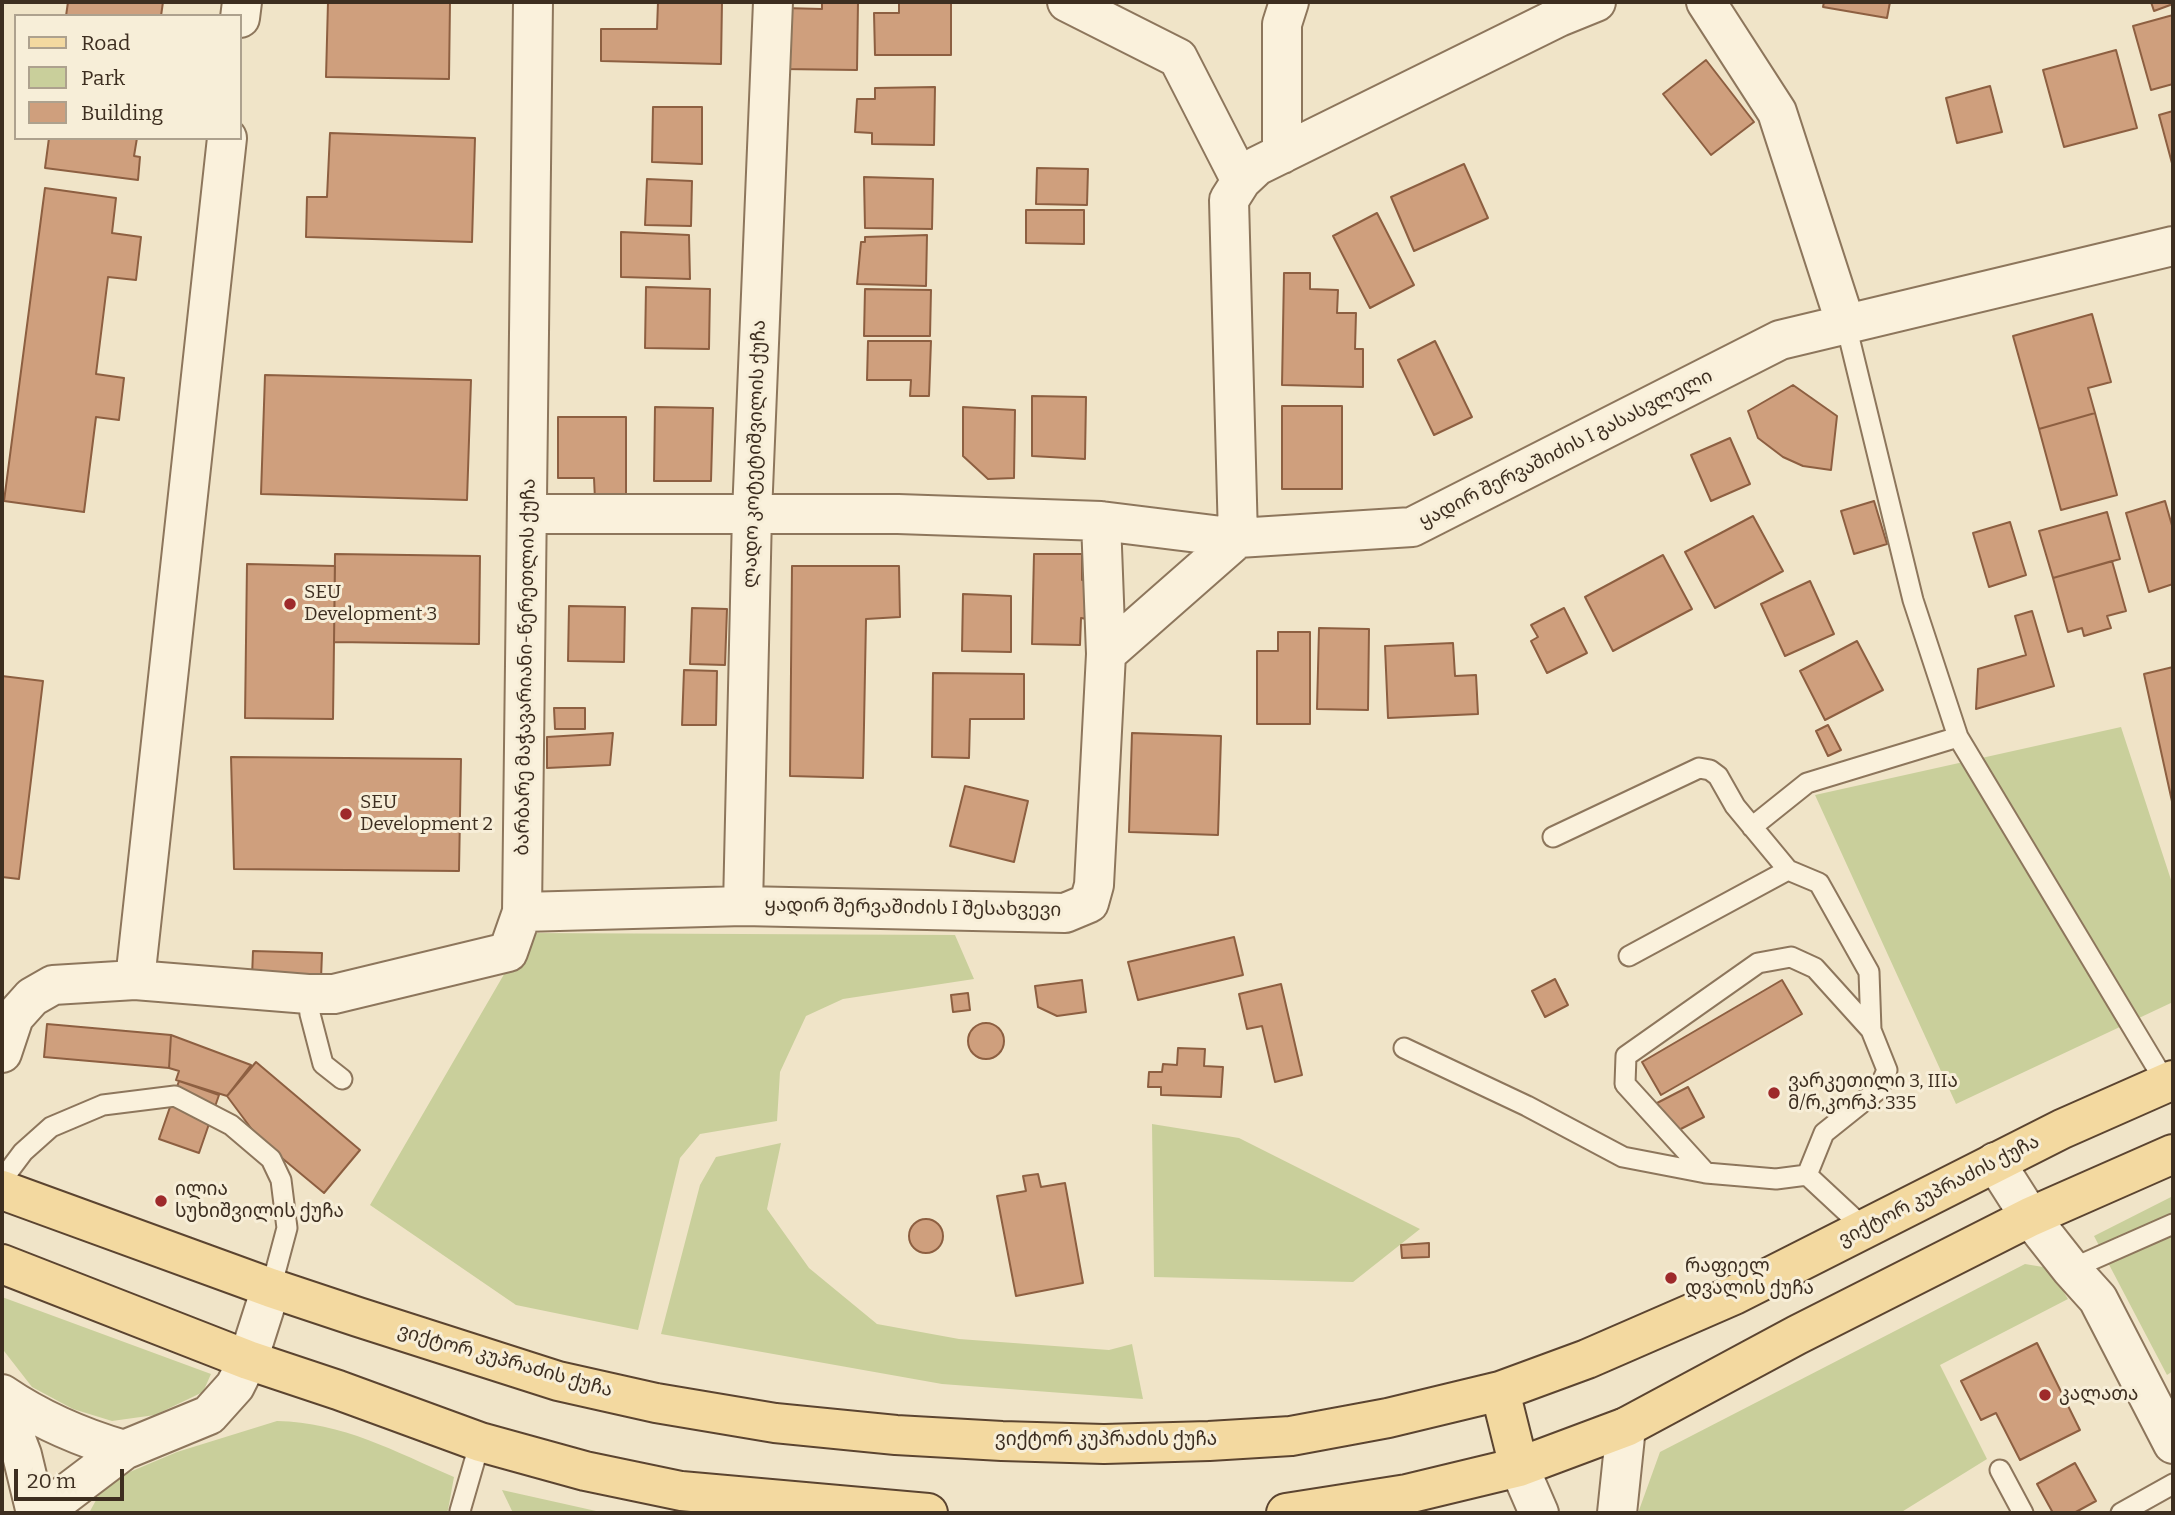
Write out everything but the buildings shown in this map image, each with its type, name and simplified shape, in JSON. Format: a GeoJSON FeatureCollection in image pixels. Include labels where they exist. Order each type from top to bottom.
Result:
{"type":"FeatureCollection","features":[{"type":"Feature","properties":{"kind":"main road","name":"ვიქტორ კუპრაძის ქუჩა"},"geometry":{"type":"LineString","coordinates":[[2,1190],[271,1288],[558,1381],[656,1403],[775,1423],[896,1435],[1002,1441],[1104,1444],[1291,1436],[1388,1418],[1500,1391],[1587,1359],[1734,1295],[1995,1162],[2170,1081]]}},
{"type":"Feature","properties":{"kind":"main road"},"geometry":{"type":"LineString","coordinates":[[1286,1513],[1407,1494],[1519,1467],[1626,1427],[1797,1335],[2030,1217],[2173,1154]]}},
{"type":"Feature","properties":{"kind":"main road"},"geometry":{"type":"LineString","coordinates":[[2,1264],[248,1360],[480,1442],[585,1471],[680,1502],[928,1513]]}},
{"type":"Feature","properties":{"kind":"main road"},"geometry":{"type":"LineString","coordinates":[[1500,1391],[1519,1467]]}},
{"type":"Feature","properties":{"kind":"street","name":"ბარბარე მაჭავარიანი-წერეთლის ქუჩა"},"geometry":{"type":"LineString","coordinates":[[2,1053],[15,1017],[32,997],[53,985],[135,979],[308,995],[334,994],[508,952],[522,912],[533,2]]}},
{"type":"Feature","properties":{"kind":"street","name":"ლადო კოტეტიშვილის ქუჩა"},"geometry":{"type":"LineString","coordinates":[[743,906],[752,514],[773,2]]}},
{"type":"Feature","properties":{"kind":"street"},"geometry":{"type":"LineString","coordinates":[[1068,2],[1178,58],[1241,181]]}},
{"type":"Feature","properties":{"kind":"street"},"geometry":{"type":"LineString","coordinates":[[1282,154],[1282,24],[1289,2]]}},
{"type":"Feature","properties":{"kind":"street"},"geometry":{"type":"LineString","coordinates":[[1238,538],[1229,200],[1241,181],[1257,166],[1559,17],[1596,2]]}},
{"type":"Feature","properties":{"kind":"street"},"geometry":{"type":"LineString","coordinates":[[1706,2],[1777,112],[1846,326]]}},
{"type":"Feature","properties":{"kind":"street"},"geometry":{"type":"LineString","coordinates":[[135,979],[227,140]]}},
{"type":"Feature","properties":{"kind":"street","name":"ყადირ შერვაშიძის I გასასვლელი"},"geometry":{"type":"LineString","coordinates":[[1238,538],[1412,527],[1780,340],[2173,246]]}},
{"type":"Feature","properties":{"kind":"street"},"geometry":{"type":"LineString","coordinates":[[528,514],[898,514],[1101,522],[1238,538]]}},
{"type":"Feature","properties":{"kind":"street","name":"ყადირ შერვაშიძის I შესახვევი"},"geometry":{"type":"LineString","coordinates":[[522,912],[743,906],[1065,913],[1089,903],[1094,885],[1106,654],[1101,522]]}},
{"type":"Feature","properties":{"kind":"street"},"geometry":{"type":"LineString","coordinates":[[1106,654],[1238,538]]}},
{"type":"Feature","properties":{"kind":"street"},"geometry":{"type":"LineString","coordinates":[[1995,1162],[2030,1217],[2098,1299],[2173,1444]]}},
{"type":"Feature","properties":{"kind":"street"},"geometry":{"type":"LineString","coordinates":[[2,1402],[22,1455],[39,1513],[124,1450],[209,1415],[235,1386],[248,1360],[271,1288]]}},
{"type":"Feature","properties":{"kind":"street"},"geometry":{"type":"LineString","coordinates":[[2,1394],[32,1415],[85,1439],[124,1450]]}},
{"type":"Feature","properties":{"kind":"street"},"geometry":{"type":"LineString","coordinates":[[1617,1513],[1626,1427]]}},
{"type":"Feature","properties":{"kind":"street"},"geometry":{"type":"LineString","coordinates":[[1519,1467],[1539,1513]]}},
{"type":"Feature","properties":{"kind":"lane"},"geometry":{"type":"LineString","coordinates":[[1846,326],[1913,600],[1958,737],[2170,1081]]}},
{"type":"Feature","properties":{"kind":"lane"},"geometry":{"type":"LineString","coordinates":[[1752,827],[1807,783],[1958,737]]}},
{"type":"Feature","properties":{"kind":"lane"},"geometry":{"type":"LineString","coordinates":[[1553,837],[1699,768],[1718,776],[1735,806],[1788,870],[1819,883],[1869,972],[1871,1030],[1886,1070],[1880,1089],[1824,1133],[1807,1175]]}},
{"type":"Feature","properties":{"kind":"lane"},"geometry":{"type":"LineString","coordinates":[[1629,956],[1788,870]]}},
{"type":"Feature","properties":{"kind":"lane"},"geometry":{"type":"LineString","coordinates":[[1706,1173],[1625,1084],[1626,1056],[1758,963],[1791,957],[1815,968],[1871,1030]]}},
{"type":"Feature","properties":{"kind":"lane"},"geometry":{"type":"LineString","coordinates":[[308,995],[323,1064],[342,1079]]}},
{"type":"Feature","properties":{"kind":"lane"},"geometry":{"type":"LineString","coordinates":[[1404,1048],[1527,1106],[1623,1157],[1706,1173],[1776,1180],[1807,1175]]}},
{"type":"Feature","properties":{"kind":"lane"},"geometry":{"type":"LineString","coordinates":[[2,1180],[23,1152],[51,1127],[103,1105],[176,1096],[231,1125],[271,1159],[281,1181],[287,1228],[271,1288]]}},
{"type":"Feature","properties":{"kind":"lane"},"geometry":{"type":"LineString","coordinates":[[1807,1175],[1864,1228]]}},
{"type":"Feature","properties":{"kind":"lane"},"geometry":{"type":"LineString","coordinates":[[2071,1269],[2173,1224]]}},
{"type":"Feature","properties":{"kind":"lane"},"geometry":{"type":"LineString","coordinates":[[461,1513],[480,1442]]}},
{"type":"Feature","properties":{"kind":"lane"},"geometry":{"type":"LineString","coordinates":[[2000,1470],[2023,1513]]}},
{"type":"Feature","properties":{"kind":"lane"},"geometry":{"type":"LineString","coordinates":[[2121,1513],[2173,1484]]}},
{"type":"Feature","properties":{"kind":"green space"},"geometry":{"type":"Polygon","coordinates":[[[2121,727],[2173,886],[2173,1002],[1956,1104],[1815,795],[2121,727]]]}},
{"type":"Feature","properties":{"kind":"green space"},"geometry":{"type":"Polygon","coordinates":[[[528,933],[955,935],[974,979],[843,999],[806,1016],[780,1072],[777,1121],[700,1134],[680,1158],[638,1330],[516,1305],[370,1205],[528,933]]]}},
{"type":"Feature","properties":{"kind":"green space"},"geometry":{"type":"Polygon","coordinates":[[[1152,1124],[1239,1138],[1420,1229],[1353,1282],[1154,1277],[1152,1124]]]}},
{"type":"Feature","properties":{"kind":"green space"},"geometry":{"type":"Polygon","coordinates":[[[781,1143],[767,1209],[809,1268],[877,1324],[959,1339],[1109,1350],[1132,1344],[1143,1399],[942,1384],[661,1334],[700,1185],[716,1157],[781,1143]]]}},
{"type":"Feature","properties":{"kind":"green space"},"geometry":{"type":"Polygon","coordinates":[[[2173,1196],[2173,1371],[2167,1375],[2094,1236],[2173,1196]]]}},
{"type":"Feature","properties":{"kind":"green space"},"geometry":{"type":"Polygon","coordinates":[[[2025,1264],[2049,1268],[2068,1299],[1940,1365],[1987,1459],[1900,1513],[1638,1513],[1660,1452],[2025,1264]]]}},
{"type":"Feature","properties":{"kind":"green space"},"geometry":{"type":"Polygon","coordinates":[[[2,1297],[211,1374],[203,1392],[155,1415],[112,1421],[73,1409],[32,1387],[4,1351],[2,1297]]]}},
{"type":"Feature","properties":{"kind":"green space"},"geometry":{"type":"Polygon","coordinates":[[[277,1421],[324,1427],[346,1433],[454,1477],[448,1510],[446,1513],[89,1513],[106,1482],[177,1452],[277,1421]]]}},
{"type":"Feature","properties":{"kind":"green space"},"geometry":{"type":"Polygon","coordinates":[[[502,1490],[605,1513],[513,1513],[502,1490]]]}},
{"type":"Feature","properties":{"kind":"place","name":"SEU Development 3"},"geometry":{"type":"Point","coordinates":[290,604]}},
{"type":"Feature","properties":{"kind":"place","name":"SEU Development 2"},"geometry":{"type":"Point","coordinates":[346,814]}},
{"type":"Feature","properties":{"kind":"place","name":"ვარკეთილი 3, IIIა მ/რ,კორპ. 335"},"geometry":{"type":"Point","coordinates":[1774,1093]}},
{"type":"Feature","properties":{"kind":"place","name":"ილია სუხიშვილის ქუჩა"},"geometry":{"type":"Point","coordinates":[161,1201]}},
{"type":"Feature","properties":{"kind":"place","name":"რაფიელ დვალის ქუჩა"},"geometry":{"type":"Point","coordinates":[1671,1278]}},
{"type":"Feature","properties":{"kind":"place","name":"კალათა"},"geometry":{"type":"Point","coordinates":[2045,1395]}}]}
